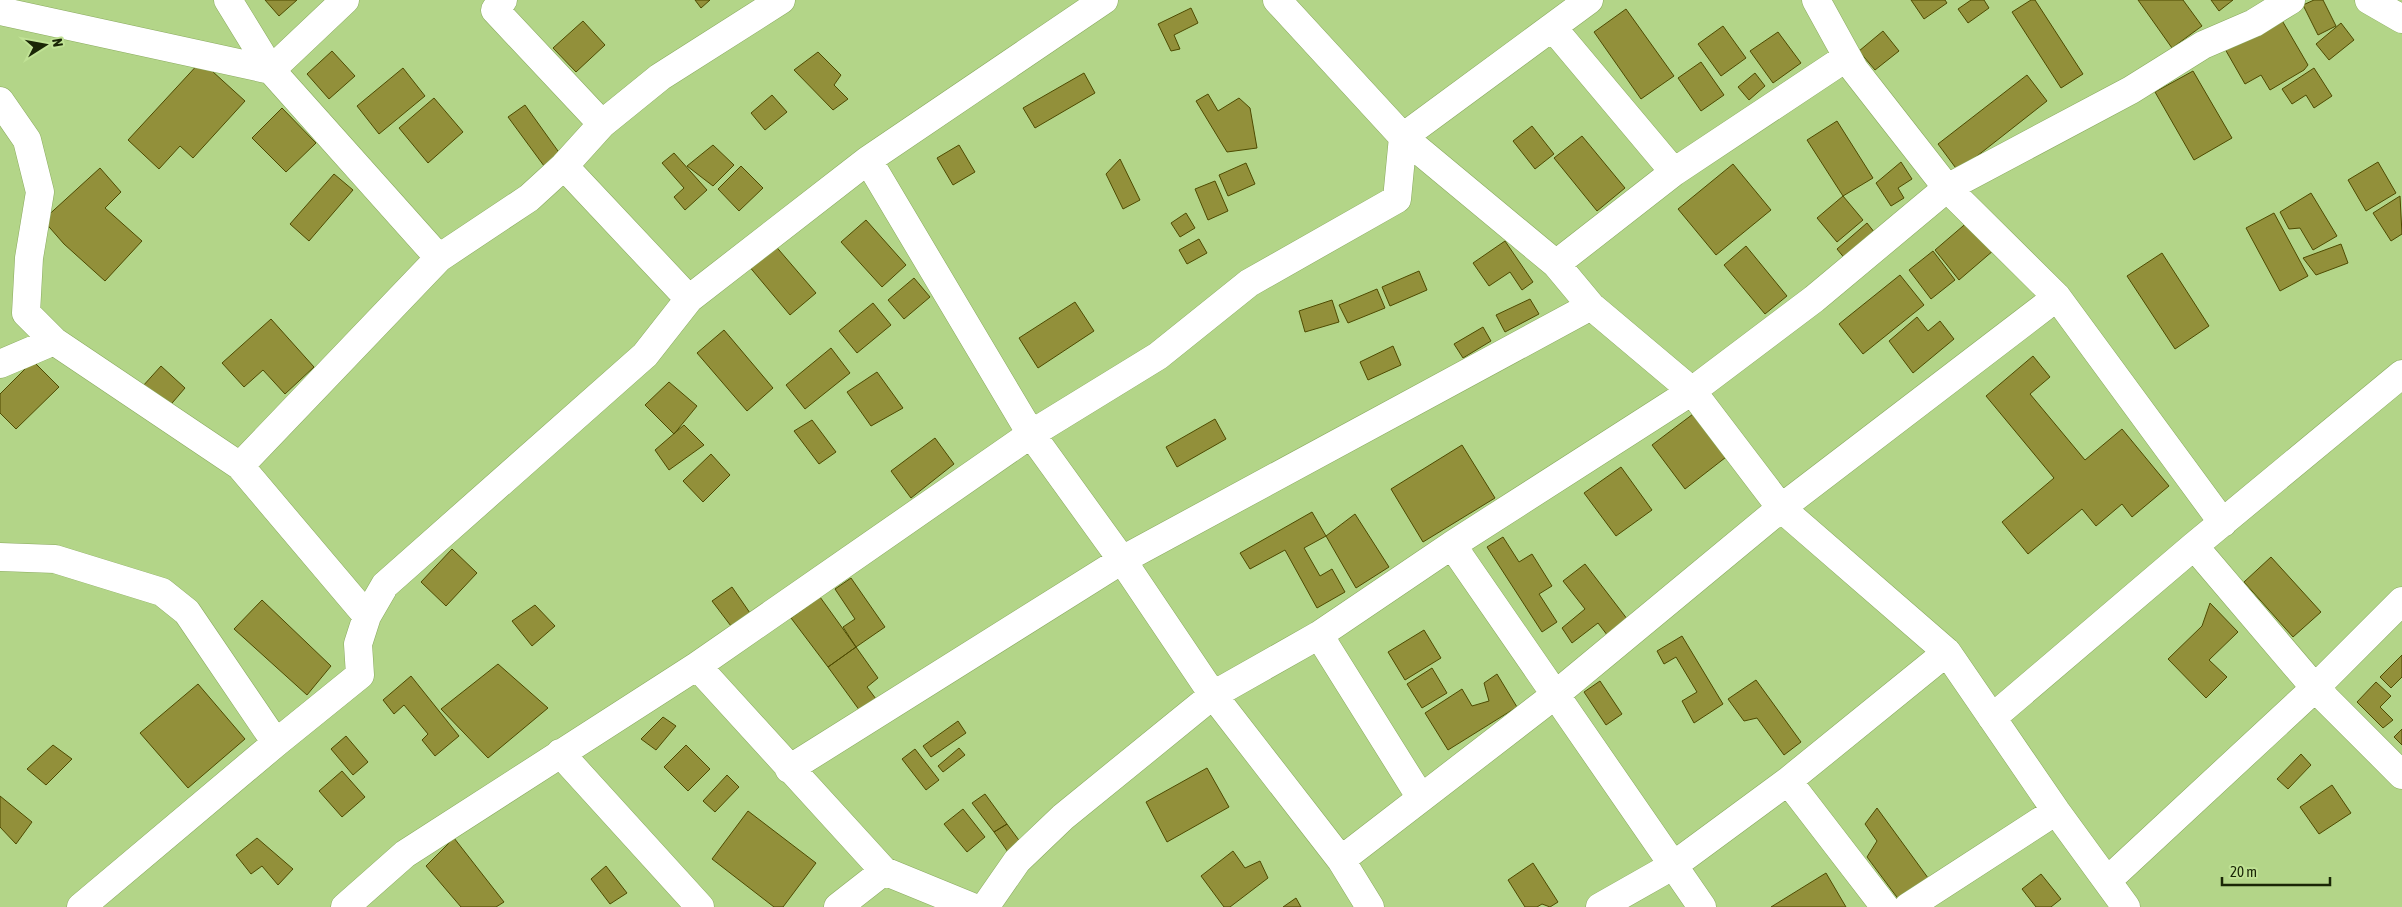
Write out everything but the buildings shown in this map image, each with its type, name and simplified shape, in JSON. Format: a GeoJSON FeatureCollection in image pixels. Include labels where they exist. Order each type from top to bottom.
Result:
{"type":"FeatureCollection","features":[{"type":"Feature","properties":{"kind":"street"},"geometry":{"type":"LineString","coordinates":[[228,0],[271,70],[440,258]]}},
{"type":"Feature","properties":{"kind":"street"},"geometry":{"type":"LineString","coordinates":[[271,70],[345,0]]}},
{"type":"Feature","properties":{"kind":"street"},"geometry":{"type":"LineString","coordinates":[[503,0],[495,10],[602,124]]}},
{"type":"Feature","properties":{"kind":"street"},"geometry":{"type":"LineString","coordinates":[[240,466],[440,258],[529,198],[564,166],[602,124],[660,78],[781,0]]}},
{"type":"Feature","properties":{"kind":"street"},"geometry":{"type":"LineString","coordinates":[[81,907],[276,742],[360,675],[358,644],[367,616],[385,585],[645,355],[689,299],[868,160],[1104,0]]}},
{"type":"Feature","properties":{"kind":"street"},"geometry":{"type":"LineString","coordinates":[[1277,0],[1403,137],[1556,264],[1591,306],[1692,391],[1781,508],[1947,652],[2056,811],[2126,907]]}},
{"type":"Feature","properties":{"kind":"street"},"geometry":{"type":"LineString","coordinates":[[345,907],[405,854],[697,666],[1031,434],[1158,356],[1249,282],[1397,199],[1403,137],[1589,0]]}},
{"type":"Feature","properties":{"kind":"street"},"geometry":{"type":"LineString","coordinates":[[1816,0],[1854,69],[1947,188],[2057,297],[2223,523]]}},
{"type":"Feature","properties":{"kind":"street"},"geometry":{"type":"LineString","coordinates":[[985,907],[1017,861],[1063,817],[1213,696],[1319,635],[1452,545],[1692,391],[1814,300],[1947,188],[2131,90],[2203,45],[2254,23],[2291,0]]}},
{"type":"Feature","properties":{"kind":"street"},"geometry":{"type":"LineString","coordinates":[[2368,0],[2402,20]]}},
{"type":"Feature","properties":{"kind":"street"},"geometry":{"type":"LineString","coordinates":[[0,11],[271,70]]}},
{"type":"Feature","properties":{"kind":"street"},"geometry":{"type":"LineString","coordinates":[[1553,28],[1674,172]]}},
{"type":"Feature","properties":{"kind":"street"},"geometry":{"type":"LineString","coordinates":[[1556,264],[1674,172],[1847,57]]}},
{"type":"Feature","properties":{"kind":"street"},"geometry":{"type":"LineString","coordinates":[[0,102],[27,140],[40,192],[29,258],[26,312],[54,341],[240,466],[367,616]]}},
{"type":"Feature","properties":{"kind":"street"},"geometry":{"type":"LineString","coordinates":[[868,160],[1031,434],[1122,560],[1213,696],[1341,860],[1370,907]]}},
{"type":"Feature","properties":{"kind":"street"},"geometry":{"type":"LineString","coordinates":[[564,166],[689,299]]}},
{"type":"Feature","properties":{"kind":"street"},"geometry":{"type":"LineString","coordinates":[[1341,860],[1555,695],[1781,508],[2057,297]]}},
{"type":"Feature","properties":{"kind":"street"},"geometry":{"type":"LineString","coordinates":[[788,769],[1122,560],[1591,306]]}},
{"type":"Feature","properties":{"kind":"street"},"geometry":{"type":"LineString","coordinates":[[0,364],[54,341]]}},
{"type":"Feature","properties":{"kind":"street"},"geometry":{"type":"LineString","coordinates":[[1992,718],[2194,546],[2402,374]]}},
{"type":"Feature","properties":{"kind":"street"},"geometry":{"type":"LineString","coordinates":[[1452,545],[1702,907]]}},
{"type":"Feature","properties":{"kind":"street"},"geometry":{"type":"LineString","coordinates":[[2194,546],[2315,688],[2402,775]]}},
{"type":"Feature","properties":{"kind":"street"},"geometry":{"type":"LineString","coordinates":[[0,557],[55,559],[162,592],[187,612],[276,742]]}},
{"type":"Feature","properties":{"kind":"street"},"geometry":{"type":"LineString","coordinates":[[2108,880],[2400,607]]}},
{"type":"Feature","properties":{"kind":"street"},"geometry":{"type":"LineString","coordinates":[[1319,635],[1421,798]]}},
{"type":"Feature","properties":{"kind":"street"},"geometry":{"type":"LineString","coordinates":[[1600,907],[1674,865],[1788,781],[1947,652]]}},
{"type":"Feature","properties":{"kind":"street"},"geometry":{"type":"LineString","coordinates":[[697,666],[788,769],[884,871],[972,907]]}},
{"type":"Feature","properties":{"kind":"street"},"geometry":{"type":"LineString","coordinates":[[560,753],[700,907]]}},
{"type":"Feature","properties":{"kind":"street"},"geometry":{"type":"LineString","coordinates":[[1788,781],[1885,907]]}},
{"type":"Feature","properties":{"kind":"street"},"geometry":{"type":"LineString","coordinates":[[1908,907],[2056,811]]}},
{"type":"Feature","properties":{"kind":"street"},"geometry":{"type":"LineString","coordinates":[[838,907],[884,871]]}}]}
